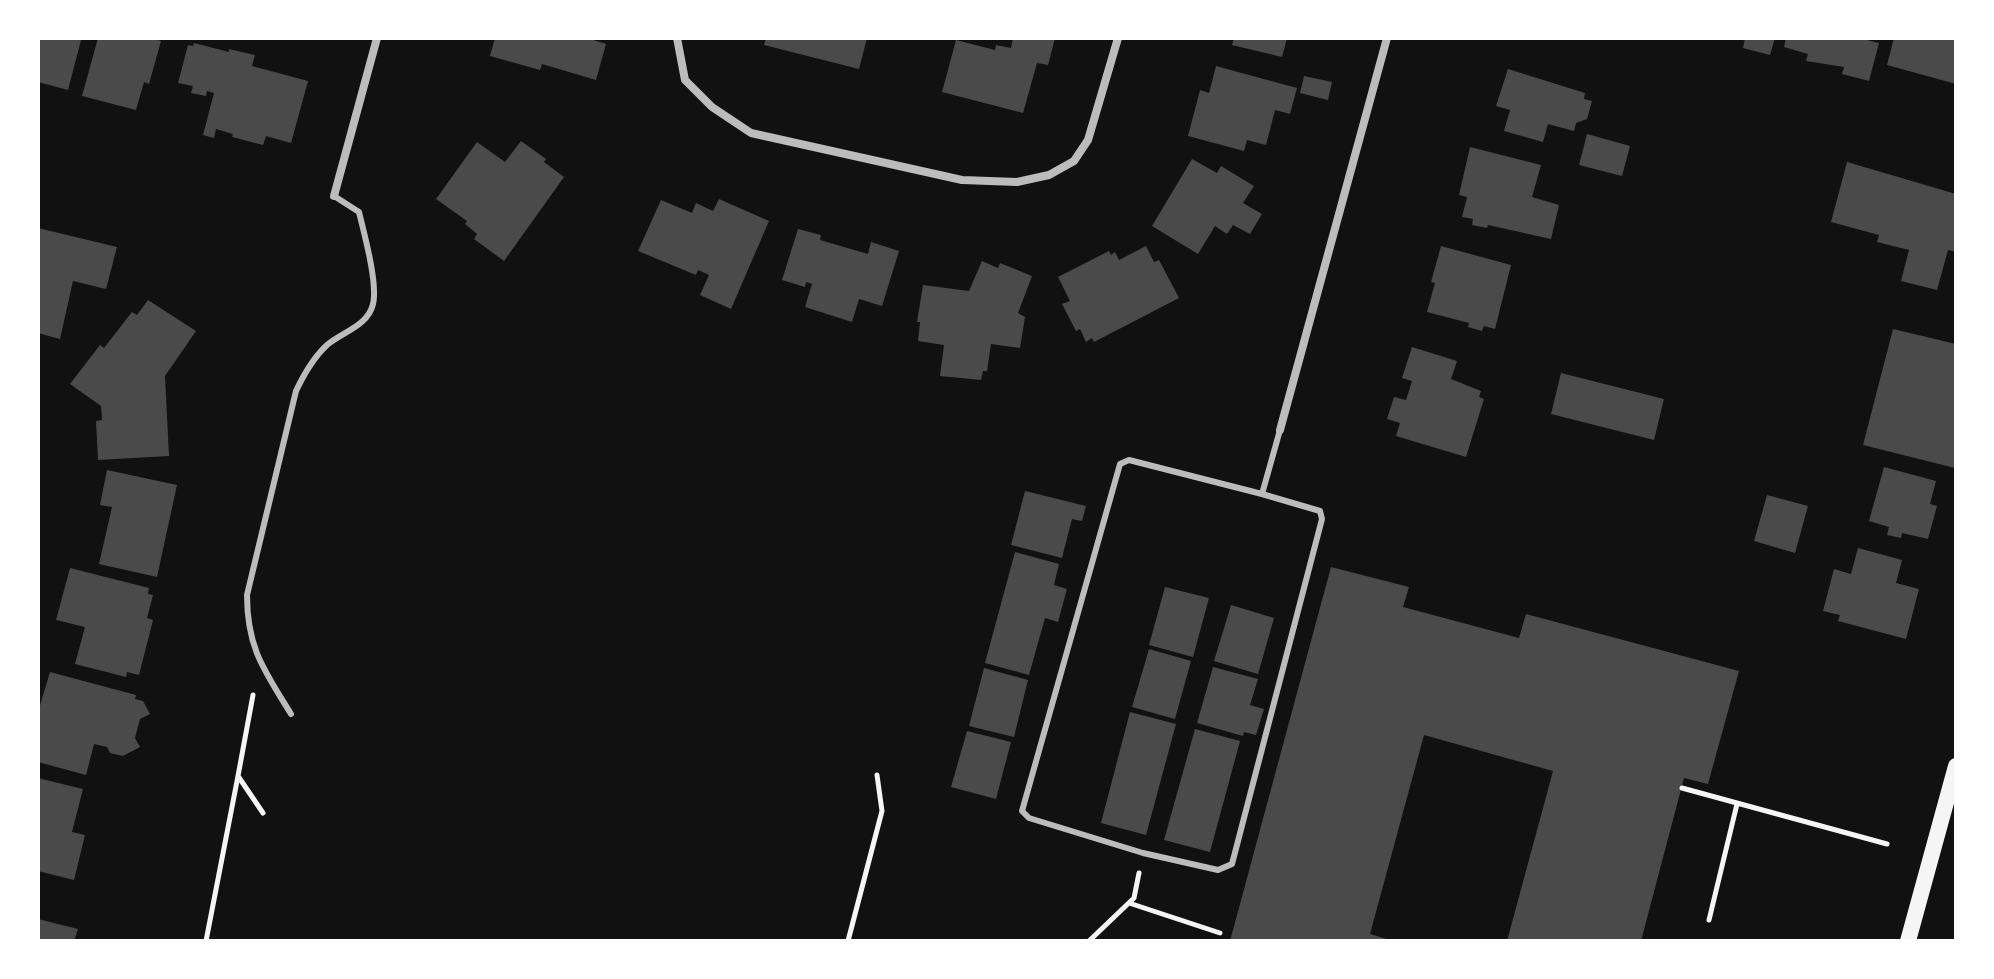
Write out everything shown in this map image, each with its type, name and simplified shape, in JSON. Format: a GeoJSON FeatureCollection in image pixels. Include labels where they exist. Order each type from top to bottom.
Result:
{"type":"FeatureCollection","features":[{"type":"Feature","properties":{"kind":"main road"},"geometry":{"type":"LineString","coordinates":[[1908,941],[1956,766]]}},
{"type":"Feature","properties":{"kind":"street"},"geometry":{"type":"LineString","coordinates":[[334,196],[377,38]]}},
{"type":"Feature","properties":{"kind":"street"},"geometry":{"type":"LineString","coordinates":[[677,38],[685,80],[712,107],[751,133],[962,180],[1017,182],[1049,175],[1074,161],[1088,140],[1118,38]]}},
{"type":"Feature","properties":{"kind":"street"},"geometry":{"type":"LineString","coordinates":[[1280,430],[1387,38]]}},
{"type":"Feature","properties":{"kind":"lane"},"geometry":{"type":"LineString","coordinates":[[291,714],[259,662],[247,624],[247,595],[296,391],[308,366],[327,345],[364,320],[373,304],[370,256],[359,212],[334,196]]}},
{"type":"Feature","properties":{"kind":"lane"},"geometry":{"type":"LineString","coordinates":[[1262,494],[1280,430]]}},
{"type":"Feature","properties":{"kind":"lane"},"geometry":{"type":"LineString","coordinates":[[1129,460],[1262,494],[1320,511],[1322,519],[1232,864],[1218,870],[1143,853],[1029,818],[1022,811],[1120,464],[1129,460]]}},
{"type":"Feature","properties":{"kind":"path"},"geometry":{"type":"LineString","coordinates":[[206,941],[259,662]]}},
{"type":"Feature","properties":{"kind":"path"},"geometry":{"type":"LineString","coordinates":[[848,941],[882,811],[877,775]]}},
{"type":"Feature","properties":{"kind":"path"},"geometry":{"type":"LineString","coordinates":[[238,776],[263,813]]}},
{"type":"Feature","properties":{"kind":"path"},"geometry":{"type":"LineString","coordinates":[[1682,788],[1887,844]]}},
{"type":"Feature","properties":{"kind":"path"},"geometry":{"type":"LineString","coordinates":[[1709,920],[1737,804]]}},
{"type":"Feature","properties":{"kind":"path"},"geometry":{"type":"LineString","coordinates":[[1089,941],[1131,900],[1220,933]]}},
{"type":"Feature","properties":{"kind":"building"},"geometry":{"type":"Polygon","coordinates":[[[38,38],[81,40],[68,90],[38,82],[38,38]]]}},
{"type":"Feature","properties":{"kind":"building"},"geometry":{"type":"Polygon","coordinates":[[[98,38],[150,38],[161,41],[149,84],[144,82],[136,110],[82,96],[98,38]]]}},
{"type":"Feature","properties":{"kind":"building"},"geometry":{"type":"Polygon","coordinates":[[[495,38],[587,38],[606,44],[596,80],[542,64],[540,70],[490,56],[495,38]]]}},
{"type":"Feature","properties":{"kind":"building"},"geometry":{"type":"Polygon","coordinates":[[[766,38],[867,38],[859,69],[764,45],[766,38]]]}},
{"type":"Feature","properties":{"kind":"building"},"geometry":{"type":"Polygon","coordinates":[[[1013,38],[1055,38],[1048,65],[1037,63],[1023,113],[942,92],[956,40],[995,50],[996,45],[1011,48],[1013,38]]]}},
{"type":"Feature","properties":{"kind":"building"},"geometry":{"type":"Polygon","coordinates":[[[1234,38],[1287,38],[1282,57],[1232,45],[1234,38]]]}},
{"type":"Feature","properties":{"kind":"building"},"geometry":{"type":"Polygon","coordinates":[[[1745,38],[1775,38],[1770,55],[1743,48],[1745,38]]]}},
{"type":"Feature","properties":{"kind":"building"},"geometry":{"type":"Polygon","coordinates":[[[1786,38],[1858,38],[1879,43],[1869,81],[1842,74],[1844,67],[1806,61],[1808,54],[1784,47],[1786,38]]]}},
{"type":"Feature","properties":{"kind":"building"},"geometry":{"type":"Polygon","coordinates":[[[1894,38],[1956,38],[1956,84],[1887,65],[1894,38]]]}},
{"type":"Feature","properties":{"kind":"building"},"geometry":{"type":"Polygon","coordinates":[[[194,43],[255,55],[252,66],[308,81],[291,143],[266,136],[263,145],[232,137],[233,134],[216,129],[214,138],[203,135],[214,93],[207,91],[206,96],[191,93],[193,86],[178,83],[188,45],[193,46],[194,43]]]}},
{"type":"Feature","properties":{"kind":"building"},"geometry":{"type":"Polygon","coordinates":[[[1216,66],[1297,88],[1290,114],[1275,110],[1266,145],[1247,140],[1244,151],[1188,136],[1200,90],[1209,93],[1216,66]]]}},
{"type":"Feature","properties":{"kind":"building"},"geometry":{"type":"Polygon","coordinates":[[[1508,69],[1585,93],[1584,99],[1592,101],[1587,119],[1576,123],[1574,131],[1548,124],[1543,142],[1504,131],[1510,110],[1496,106],[1508,69]]]}},
{"type":"Feature","properties":{"kind":"building"},"geometry":{"type":"Polygon","coordinates":[[[1304,76],[1332,82],[1328,100],[1300,93],[1304,76]]]}},
{"type":"Feature","properties":{"kind":"building"},"geometry":{"type":"Polygon","coordinates":[[[1587,134],[1630,146],[1622,176],[1579,165],[1587,134]]]}},
{"type":"Feature","properties":{"kind":"building"},"geometry":{"type":"Polygon","coordinates":[[[521,141],[564,177],[504,261],[474,239],[477,234],[465,224],[467,221],[436,199],[477,142],[505,162],[521,141]]]}},
{"type":"Feature","properties":{"kind":"building"},"geometry":{"type":"Polygon","coordinates":[[[1470,147],[1541,165],[1532,197],[1559,205],[1551,239],[1488,225],[1487,228],[1472,225],[1473,219],[1462,217],[1467,197],[1459,195],[1470,147]]]}},
{"type":"Feature","properties":{"kind":"building"},"geometry":{"type":"Polygon","coordinates":[[[1192,159],[1217,173],[1221,166],[1254,186],[1243,203],[1262,214],[1250,234],[1233,225],[1227,234],[1215,226],[1198,254],[1152,226],[1192,159]]]}},
{"type":"Feature","properties":{"kind":"building"},"geometry":{"type":"Polygon","coordinates":[[[1847,162],[1956,194],[1956,252],[1948,250],[1937,290],[1901,281],[1909,250],[1877,242],[1879,235],[1831,222],[1847,162]]]}},
{"type":"Feature","properties":{"kind":"building"},"geometry":{"type":"Polygon","coordinates":[[[719,199],[769,221],[731,309],[700,295],[709,275],[698,270],[696,275],[638,251],[661,200],[692,213],[696,203],[713,211],[719,199]]]}},
{"type":"Feature","properties":{"kind":"building"},"geometry":{"type":"Polygon","coordinates":[[[38,228],[117,247],[106,289],[73,281],[60,339],[38,333],[38,228]]]}},
{"type":"Feature","properties":{"kind":"building"},"geometry":{"type":"Polygon","coordinates":[[[798,229],[821,235],[820,240],[868,254],[871,242],[899,251],[882,306],[859,299],[852,322],[805,307],[812,284],[806,282],[805,287],[782,280],[798,229]]]}},
{"type":"Feature","properties":{"kind":"building"},"geometry":{"type":"Polygon","coordinates":[[[1146,246],[1154,262],[1159,260],[1179,298],[1094,342],[1092,338],[1086,342],[1080,329],[1076,331],[1062,304],[1070,301],[1058,277],[1109,251],[1111,255],[1115,252],[1119,260],[1146,246]]]}},
{"type":"Feature","properties":{"kind":"building"},"geometry":{"type":"Polygon","coordinates":[[[1441,246],[1511,265],[1495,329],[1484,326],[1482,331],[1468,327],[1469,323],[1427,312],[1441,246]]]}},
{"type":"Feature","properties":{"kind":"building"},"geometry":{"type":"Polygon","coordinates":[[[982,261],[998,268],[1000,263],[1032,276],[1018,313],[1025,317],[1020,348],[991,344],[987,371],[983,371],[981,380],[940,376],[944,345],[918,341],[920,322],[917,322],[923,285],[969,291],[982,261]]]}},
{"type":"Feature","properties":{"kind":"building"},"geometry":{"type":"Polygon","coordinates":[[[148,300],[196,331],[165,376],[169,456],[98,460],[96,421],[102,420],[101,406],[70,384],[100,345],[104,348],[132,312],[137,315],[148,300]]]}},
{"type":"Feature","properties":{"kind":"building"},"geometry":{"type":"Polygon","coordinates":[[[1893,329],[1956,344],[1955,468],[1863,445],[1893,329]]]}},
{"type":"Feature","properties":{"kind":"building"},"geometry":{"type":"Polygon","coordinates":[[[1412,347],[1457,361],[1451,379],[1481,391],[1479,397],[1484,399],[1466,457],[1396,436],[1400,423],[1387,419],[1394,397],[1406,400],[1412,381],[1402,378],[1412,347]]]}},
{"type":"Feature","properties":{"kind":"building"},"geometry":{"type":"Polygon","coordinates":[[[1561,373],[1664,399],[1654,440],[1551,414],[1561,373]]]}},
{"type":"Feature","properties":{"kind":"building"},"geometry":{"type":"Polygon","coordinates":[[[1884,467],[1936,481],[1930,504],[1937,506],[1928,539],[1902,533],[1901,538],[1887,535],[1889,527],[1869,521],[1884,467]]]}},
{"type":"Feature","properties":{"kind":"building"},"geometry":{"type":"Polygon","coordinates":[[[107,470],[177,485],[157,577],[99,564],[112,507],[100,505],[107,470]]]}},
{"type":"Feature","properties":{"kind":"building"},"geometry":{"type":"Polygon","coordinates":[[[1025,491],[1086,506],[1082,521],[1072,519],[1062,558],[1011,545],[1025,491]]]}},
{"type":"Feature","properties":{"kind":"building"},"geometry":{"type":"Polygon","coordinates":[[[1767,495],[1808,506],[1795,553],[1754,541],[1767,495]]]}},
{"type":"Feature","properties":{"kind":"building"},"geometry":{"type":"Polygon","coordinates":[[[1858,548],[1902,560],[1896,583],[1919,589],[1906,639],[1838,621],[1840,615],[1823,611],[1834,569],[1851,574],[1858,548]]]}},
{"type":"Feature","properties":{"kind":"building"},"geometry":{"type":"Polygon","coordinates":[[[1015,552],[1059,564],[1054,585],[1067,589],[1058,622],[1045,618],[1029,675],[985,663],[1015,552]]]}},
{"type":"Feature","properties":{"kind":"building"},"geometry":{"type":"Polygon","coordinates":[[[1331,567],[1409,587],[1403,607],[1519,638],[1526,614],[1739,671],[1708,784],[1684,778],[1641,941],[1507,941],[1553,771],[1424,735],[1370,934],[1393,941],[1230,941],[1331,567]]]}},
{"type":"Feature","properties":{"kind":"building"},"geometry":{"type":"Polygon","coordinates":[[[70,568],[149,588],[148,594],[153,595],[147,618],[153,620],[139,675],[127,672],[126,677],[75,664],[85,627],[56,620],[70,568]]]}},
{"type":"Feature","properties":{"kind":"building"},"geometry":{"type":"Polygon","coordinates":[[[1165,587],[1209,598],[1193,657],[1149,645],[1165,587]]]}},
{"type":"Feature","properties":{"kind":"building"},"geometry":{"type":"Polygon","coordinates":[[[1231,605],[1274,618],[1258,674],[1214,661],[1231,605]]]}},
{"type":"Feature","properties":{"kind":"building"},"geometry":{"type":"Polygon","coordinates":[[[1149,649],[1191,661],[1175,719],[1132,707],[1149,649]]]}},
{"type":"Feature","properties":{"kind":"building"},"geometry":{"type":"Polygon","coordinates":[[[1213,667],[1258,679],[1250,705],[1264,709],[1256,735],[1244,732],[1243,736],[1197,723],[1213,667]]]}},
{"type":"Feature","properties":{"kind":"building"},"geometry":{"type":"Polygon","coordinates":[[[984,668],[1028,680],[1014,737],[969,726],[984,668]]]}},
{"type":"Feature","properties":{"kind":"building"},"geometry":{"type":"Polygon","coordinates":[[[50,672],[136,695],[135,699],[143,701],[150,714],[140,719],[135,738],[140,747],[123,756],[94,744],[86,775],[38,762],[38,712],[50,672]]]}},
{"type":"Feature","properties":{"kind":"building"},"geometry":{"type":"Polygon","coordinates":[[[1130,712],[1176,724],[1146,835],[1101,823],[1130,712]]]}},
{"type":"Feature","properties":{"kind":"building"},"geometry":{"type":"Polygon","coordinates":[[[1195,729],[1240,741],[1210,852],[1164,840],[1195,729]]]}},
{"type":"Feature","properties":{"kind":"building"},"geometry":{"type":"Polygon","coordinates":[[[967,731],[1011,742],[996,799],[951,787],[967,731]]]}},
{"type":"Feature","properties":{"kind":"building"},"geometry":{"type":"Polygon","coordinates":[[[38,778],[83,789],[72,832],[85,835],[74,880],[38,871],[38,778]]]}},
{"type":"Feature","properties":{"kind":"building"},"geometry":{"type":"Polygon","coordinates":[[[38,919],[78,929],[74,941],[38,941],[38,919]]]}}]}
